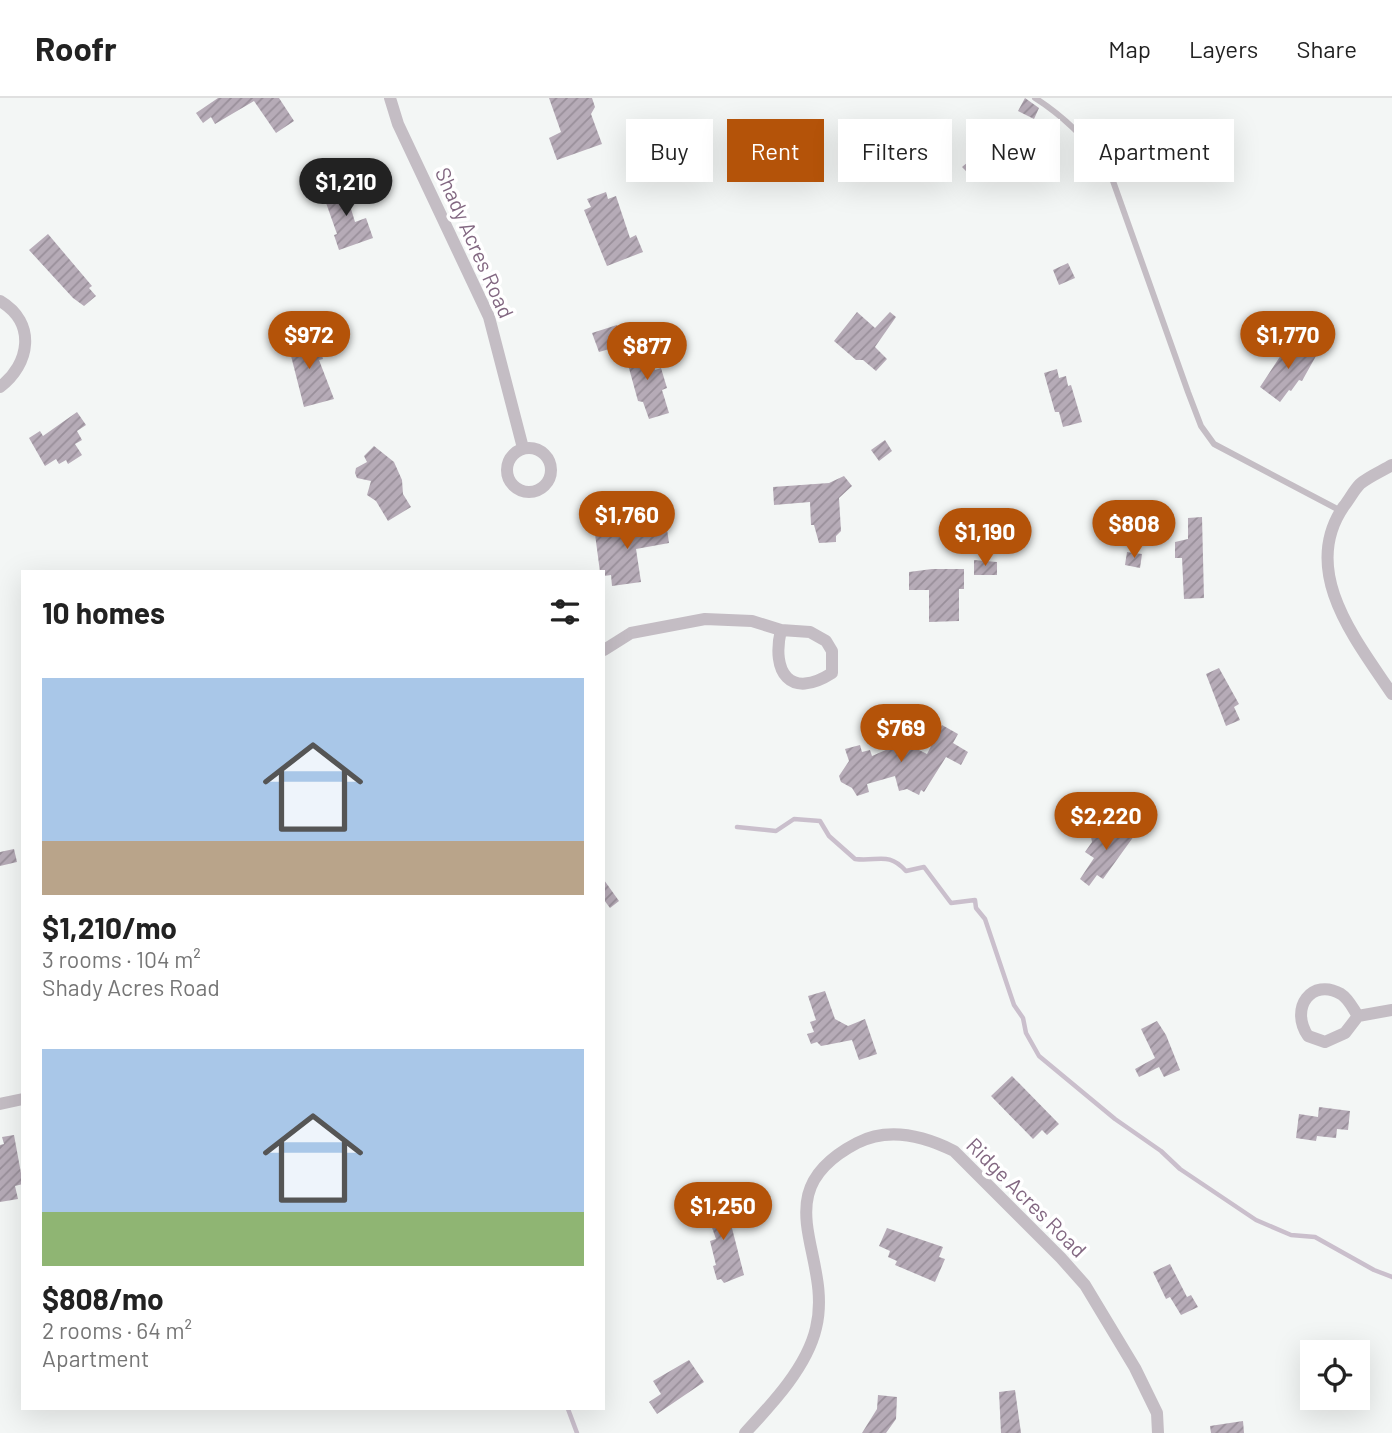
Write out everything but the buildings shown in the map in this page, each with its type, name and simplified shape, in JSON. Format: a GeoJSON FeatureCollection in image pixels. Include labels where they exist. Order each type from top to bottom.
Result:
{"type":"FeatureCollection","features":[{"type":"Feature","properties":{"kind":"street","name":"Shady Acres Road"},"geometry":{"type":"LineString","coordinates":[[390,98],[398,124],[489,317],[523,448]]}},
{"type":"Feature","properties":{"kind":"street"},"geometry":{"type":"LineString","coordinates":[[0,301],[10,307],[22,322],[27,340],[24,359],[15,376],[0,387]]}},
{"type":"Feature","properties":{"kind":"street"},"geometry":{"type":"LineString","coordinates":[[1392,466],[1359,485],[1330,533],[1328,552],[1329,583],[1356,640],[1392,694]]}},
{"type":"Feature","properties":{"kind":"street"},"geometry":{"type":"LineString","coordinates":[[605,649],[631,633],[705,618],[752,621],[781,630],[810,632],[826,641],[832,651],[832,673],[818,682],[803,685],[790,681],[780,671],[777,649],[781,630]]}},
{"type":"Feature","properties":{"kind":"street"},"geometry":{"type":"LineString","coordinates":[[1358,1016],[1344,996],[1333,990],[1311,994],[1300,1006],[1299,1014],[1308,1036],[1325,1042],[1345,1033],[1358,1016],[1392,1010]]}},
{"type":"Feature","properties":{"kind":"street"},"geometry":{"type":"LineString","coordinates":[[0,1104],[21,1099]]}},
{"type":"Feature","properties":{"kind":"street","name":"Ridge Acres Road"},"geometry":{"type":"LineString","coordinates":[[745,1433],[768,1408],[813,1341],[817,1325],[817,1293],[805,1207],[808,1187],[818,1173],[847,1148],[863,1140],[901,1135],[938,1143],[954,1151],[1061,1258],[1091,1294],[1123,1346],[1157,1413],[1158,1433]]}},
{"type":"Feature","properties":{"kind":"lane"},"geometry":{"type":"LineString","coordinates":[[1034,98],[1050,108],[1096,151],[1108,167],[1201,426],[1214,444],[1341,511]]}},
{"type":"Feature","properties":{"kind":"waterway"},"geometry":{"type":"LineString","coordinates":[[737,827],[776,831],[794,819],[820,821],[829,836],[855,859],[888,859],[906,871],[924,867],[951,903],[975,900],[976,908],[985,919],[1014,1005],[1023,1018],[1026,1033],[1039,1056],[1115,1119],[1161,1151],[1180,1169],[1256,1220],[1291,1235],[1315,1237],[1392,1277]]}},
{"type":"Feature","properties":{"kind":"waterway"},"geometry":{"type":"LineString","coordinates":[[568,1410],[577,1433]]}}]}
